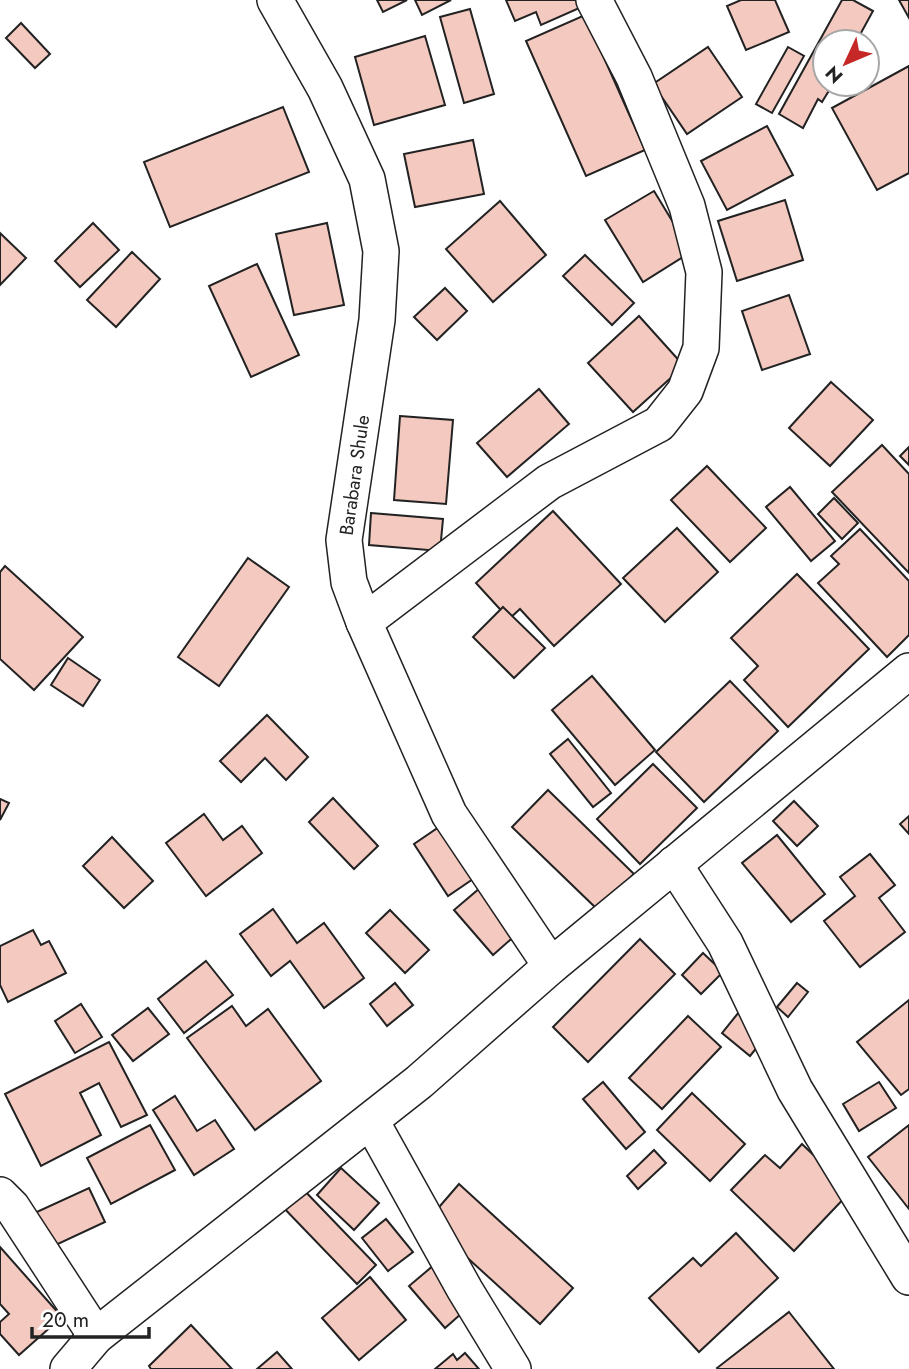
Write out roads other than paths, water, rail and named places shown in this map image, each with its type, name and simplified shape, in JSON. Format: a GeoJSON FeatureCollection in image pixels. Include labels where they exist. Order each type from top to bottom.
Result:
{"type":"FeatureCollection","features":[{"type":"Feature","properties":{"kind":"street","name":"Barabara Shule"},"geometry":{"type":"LineString","coordinates":[[275,0],[325,88],[367,179],[381,251],[377,320],[344,540],[349,582],[449,814],[551,966]]}},
{"type":"Feature","properties":{"kind":"street"},"geometry":{"type":"LineString","coordinates":[[364,622],[548,482],[659,424],[685,391],[701,348],[704,272],[687,206],[634,77],[594,0]]}},
{"type":"Feature","properties":{"kind":"street"},"geometry":{"type":"LineString","coordinates":[[68,1369],[96,1336],[419,1082],[551,966],[909,671]]}},
{"type":"Feature","properties":{"kind":"street"},"geometry":{"type":"LineString","coordinates":[[674,864],[725,943],[795,1090],[909,1277]]}},
{"type":"Feature","properties":{"kind":"street"},"geometry":{"type":"LineString","coordinates":[[371,1121],[513,1369]]}},
{"type":"Feature","properties":{"kind":"street"},"geometry":{"type":"LineString","coordinates":[[0,1195],[12,1207],[96,1336]]}}]}
